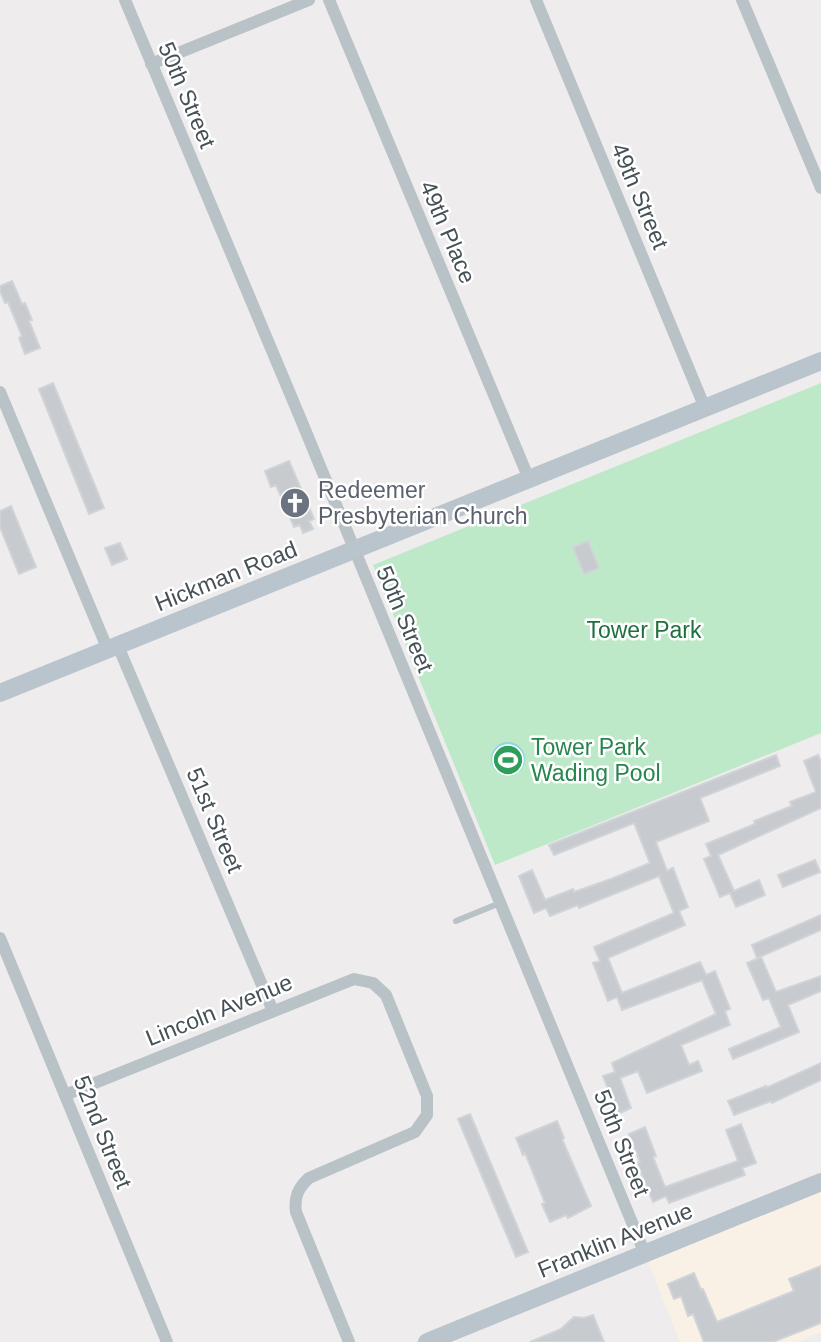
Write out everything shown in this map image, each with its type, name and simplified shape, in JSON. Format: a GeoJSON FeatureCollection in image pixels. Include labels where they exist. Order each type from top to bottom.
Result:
{"type":"FeatureCollection","features":[{"type":"Feature","properties":{"kind":"main road","name":"Hickman Road"},"geometry":{"type":"LineString","coordinates":[[0,694],[821,361]]}},
{"type":"Feature","properties":{"kind":"main road","name":"Franklin Avenue"},"geometry":{"type":"LineString","coordinates":[[426,1342],[821,1182]]}},
{"type":"Feature","properties":{"kind":"street","name":"50th Street"},"geometry":{"type":"LineString","coordinates":[[125,0],[645,1254]]}},
{"type":"Feature","properties":{"kind":"street"},"geometry":{"type":"LineString","coordinates":[[151,64],[309,0]]}},
{"type":"Feature","properties":{"kind":"street","name":"49th Place"},"geometry":{"type":"LineString","coordinates":[[329,0],[529,479]]}},
{"type":"Feature","properties":{"kind":"street","name":"49th Street"},"geometry":{"type":"LineString","coordinates":[[536,0],[705,408]]}},
{"type":"Feature","properties":{"kind":"street"},"geometry":{"type":"LineString","coordinates":[[742,0],[821,188]]}},
{"type":"Feature","properties":{"kind":"street","name":"51st Street"},"geometry":{"type":"LineString","coordinates":[[0,392],[272,1011]]}},
{"type":"Feature","properties":{"kind":"street","name":"52nd Street"},"geometry":{"type":"LineString","coordinates":[[0,938],[167,1342]]}},
{"type":"Feature","properties":{"kind":"street","name":"Lincoln Avenue"},"geometry":{"type":"LineString","coordinates":[[65,1095],[354,979],[373,983],[386,995],[427,1096],[427,1115],[415,1132],[309,1178],[297,1193],[296,1212],[349,1342]]}},
{"type":"Feature","properties":{"kind":"lane"},"geometry":{"type":"LineString","coordinates":[[456,921],[500,903]]}},
{"type":"Feature","properties":{"kind":"shaded area"},"geometry":{"type":"Polygon","coordinates":[[[821,1182],[821,1332],[797,1342],[680,1342],[645,1254],[821,1182]]]}},
{"type":"Feature","properties":{"kind":"green space","name":"Tower Park"},"geometry":{"type":"Polygon","coordinates":[[[821,383],[821,733],[495,865],[373,565],[821,383]]]}},
{"type":"Feature","properties":{"kind":"water","name":"Tower Park Wading Pool"},"geometry":{"type":"Polygon","coordinates":[[[508,742],[520,747],[525,759],[520,771],[508,776],[496,771],[491,759],[496,747],[508,742]]]}},
{"type":"Feature","properties":{"kind":"building"},"geometry":{"type":"Polygon","coordinates":[[[12,281],[22,304],[25,303],[40,348],[25,354],[19,338],[22,336],[8,302],[5,303],[0,291],[0,286],[12,281]]]}},
{"type":"Feature","properties":{"kind":"building"},"geometry":{"type":"Polygon","coordinates":[[[53,383],[104,508],[89,514],[39,389],[53,383]]]}},
{"type":"Feature","properties":{"kind":"building","name":"Redeemer Presbyterian Church"},"geometry":{"type":"Polygon","coordinates":[[[289,461],[314,519],[309,521],[313,529],[303,533],[300,525],[294,527],[276,485],[271,487],[265,471],[289,461]]]}},
{"type":"Feature","properties":{"kind":"building"},"geometry":{"type":"Polygon","coordinates":[[[11,506],[36,567],[19,574],[0,527],[0,511],[11,506]]]}},
{"type":"Feature","properties":{"kind":"building"},"geometry":{"type":"Polygon","coordinates":[[[588,541],[599,568],[584,574],[573,547],[588,541]]]}},
{"type":"Feature","properties":{"kind":"building"},"geometry":{"type":"Polygon","coordinates":[[[120,543],[127,559],[112,565],[105,548],[120,543]]]}},
{"type":"Feature","properties":{"kind":"building"},"geometry":{"type":"Polygon","coordinates":[[[776,755],[780,766],[700,798],[709,821],[656,842],[667,871],[673,868],[688,907],[679,911],[685,925],[608,958],[622,993],[700,962],[706,975],[715,971],[730,1009],[725,1011],[730,1025],[681,1045],[689,1065],[698,1061],[702,1071],[647,1093],[638,1071],[620,1078],[631,1108],[618,1114],[603,1076],[615,1072],[612,1063],[716,1014],[702,980],[622,1010],[617,997],[608,1001],[593,963],[600,961],[594,947],[674,913],[659,876],[579,908],[578,905],[550,916],[546,908],[534,913],[519,876],[532,870],[545,900],[611,879],[650,863],[634,823],[554,855],[549,845],[776,755]]]}},
{"type":"Feature","properties":{"kind":"building"},"geometry":{"type":"Polygon","coordinates":[[[818,755],[821,762],[821,808],[718,855],[734,891],[759,880],[765,895],[736,907],[730,893],[720,897],[704,859],[711,856],[706,844],[755,824],[754,821],[792,806],[790,802],[816,792],[804,761],[818,755]]]}},
{"type":"Feature","properties":{"kind":"building"},"geometry":{"type":"Polygon","coordinates":[[[815,860],[820,872],[783,887],[778,875],[815,860]]]}},
{"type":"Feature","properties":{"kind":"building"},"geometry":{"type":"Polygon","coordinates":[[[821,915],[821,930],[757,958],[752,945],[821,915]]]}},
{"type":"Feature","properties":{"kind":"building"},"geometry":{"type":"Polygon","coordinates":[[[761,957],[776,992],[821,976],[821,991],[788,1005],[799,1032],[733,1059],[729,1049],[781,1027],[769,998],[763,1000],[747,963],[761,957]]]}},
{"type":"Feature","properties":{"kind":"building"},"geometry":{"type":"Polygon","coordinates":[[[821,1063],[821,1080],[772,1103],[771,1101],[734,1115],[728,1101],[766,1088],[821,1063]]]}},
{"type":"Feature","properties":{"kind":"building"},"geometry":{"type":"Polygon","coordinates":[[[470,1114],[528,1252],[516,1257],[458,1119],[470,1114]]]}},
{"type":"Feature","properties":{"kind":"building"},"geometry":{"type":"Polygon","coordinates":[[[557,1121],[591,1206],[568,1218],[566,1215],[550,1222],[525,1153],[523,1155],[516,1138],[557,1121]]]}},
{"type":"Feature","properties":{"kind":"building"},"geometry":{"type":"Polygon","coordinates":[[[741,1124],[756,1163],[742,1168],[745,1175],[669,1203],[666,1196],[653,1202],[637,1163],[640,1162],[629,1134],[645,1127],[665,1187],[738,1161],[726,1130],[741,1124]]]}},
{"type":"Feature","properties":{"kind":"building"},"geometry":{"type":"Polygon","coordinates":[[[821,1266],[821,1323],[773,1342],[704,1342],[693,1314],[688,1316],[681,1296],[674,1299],[668,1284],[694,1273],[717,1322],[794,1291],[789,1279],[821,1266]]]}},
{"type":"Feature","properties":{"kind":"building"},"geometry":{"type":"Polygon","coordinates":[[[593,1315],[604,1342],[530,1342],[561,1329],[574,1317],[593,1315]]]}},
{"type":"Feature","properties":{"kind":"place","name":"Redeemer Presbyterian Church"},"geometry":{"type":"Point","coordinates":[295,503]}},
{"type":"Feature","properties":{"kind":"place","name":"Tower Park Wading Pool"},"geometry":{"type":"Point","coordinates":[508,760]}}]}
